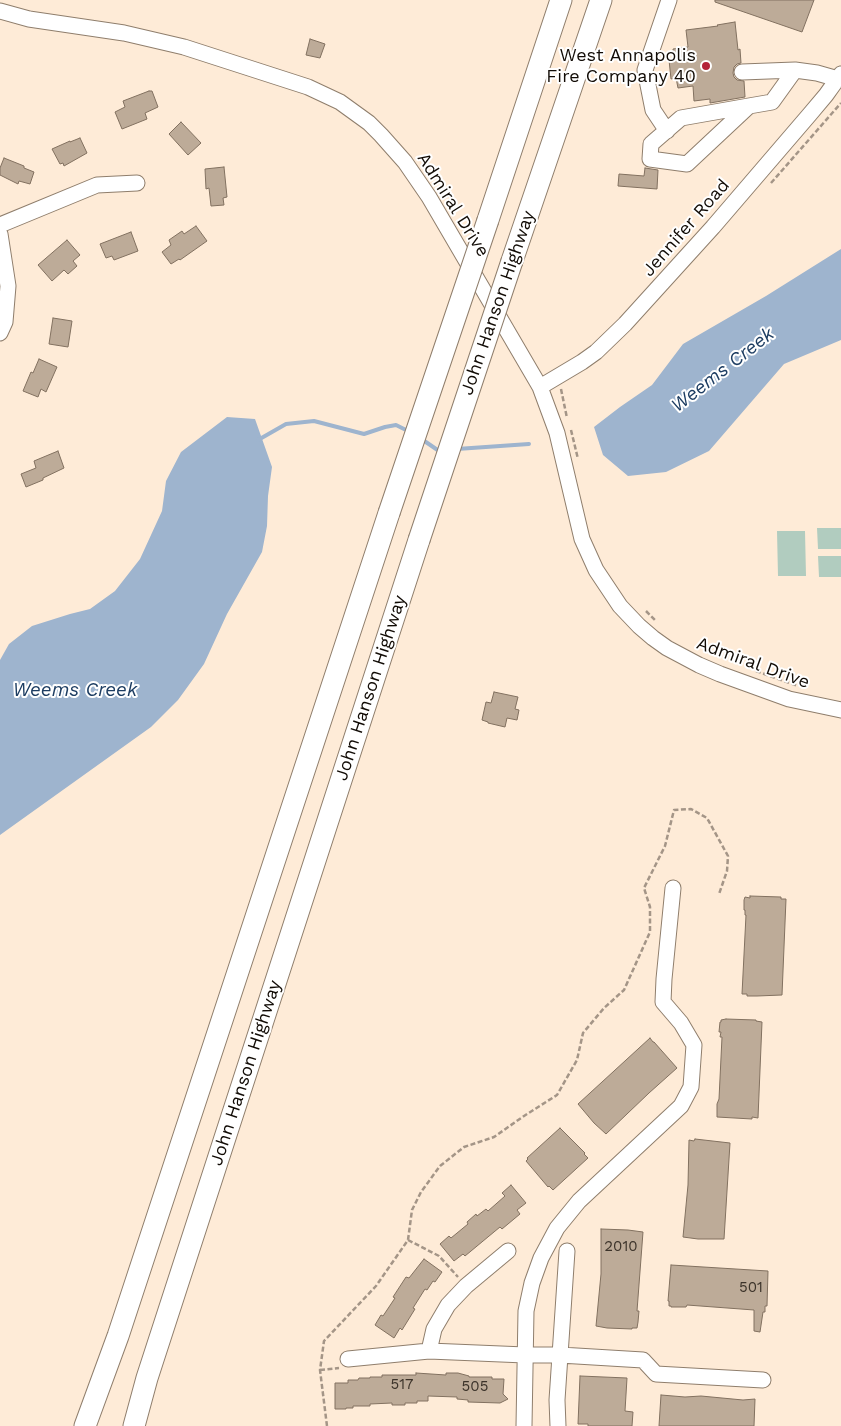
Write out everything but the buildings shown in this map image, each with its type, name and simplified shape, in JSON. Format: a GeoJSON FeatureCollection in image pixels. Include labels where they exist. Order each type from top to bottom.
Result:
{"type":"FeatureCollection","features":[{"type":"Feature","properties":{"kind":"highway","name":"John Hanson Highway"},"geometry":{"type":"LineString","coordinates":[[118,1336],[389,513],[561,0]]}},
{"type":"Feature","properties":{"kind":"highway","name":"John Hanson Highway"},"geometry":{"type":"LineString","coordinates":[[147,1378],[419,540],[601,0]]}},
{"type":"Feature","properties":{"kind":"highway"},"geometry":{"type":"LineString","coordinates":[[78,1426],[118,1336]]}},
{"type":"Feature","properties":{"kind":"highway"},"geometry":{"type":"LineString","coordinates":[[85,1426],[118,1336]]}},
{"type":"Feature","properties":{"kind":"highway"},"geometry":{"type":"LineString","coordinates":[[128,1426],[147,1378]]}},
{"type":"Feature","properties":{"kind":"highway"},"geometry":{"type":"LineString","coordinates":[[134,1426],[147,1378]]}},
{"type":"Feature","properties":{"kind":"street"},"geometry":{"type":"LineString","coordinates":[[667,130],[653,110],[645,70],[669,0]]}},
{"type":"Feature","properties":{"kind":"street","name":"Admiral Drive"},"geometry":{"type":"LineString","coordinates":[[0,11],[29,18],[124,33],[184,47],[308,87],[340,102],[354,111],[394,148],[429,197],[540,387],[557,433],[578,523],[588,554],[596,570],[629,616],[653,638],[668,648],[682,657],[713,671],[789,699],[841,710]]}},
{"type":"Feature","properties":{"kind":"street"},"geometry":{"type":"LineString","coordinates":[[750,106],[687,164],[650,159],[651,144],[681,118],[772,102],[795,70]]}},
{"type":"Feature","properties":{"kind":"street"},"geometry":{"type":"LineString","coordinates":[[742,72],[795,70],[839,76]]}},
{"type":"Feature","properties":{"kind":"street","name":"Jennifer Road"},"geometry":{"type":"LineString","coordinates":[[540,387],[582,362],[603,346],[625,324],[719,220],[810,114],[839,76]]}},
{"type":"Feature","properties":{"kind":"street"},"geometry":{"type":"LineString","coordinates":[[0,225],[97,185],[137,182]]}},
{"type":"Feature","properties":{"kind":"street"},"geometry":{"type":"LineString","coordinates":[[0,234],[8,286],[5,322],[0,334]]}},
{"type":"Feature","properties":{"kind":"street"},"geometry":{"type":"LineString","coordinates":[[524,1426],[526,1311],[532,1283],[541,1258],[557,1228],[579,1201],[681,1106],[691,1087],[694,1044],[681,1023],[663,1002],[673,888]]}},
{"type":"Feature","properties":{"kind":"street"},"geometry":{"type":"LineString","coordinates":[[429,1351],[434,1329],[448,1305],[466,1286],[508,1251]]}},
{"type":"Feature","properties":{"kind":"street"},"geometry":{"type":"LineString","coordinates":[[558,1426],[557,1400],[566,1251]]}},
{"type":"Feature","properties":{"kind":"street"},"geometry":{"type":"LineString","coordinates":[[348,1359],[429,1351],[525,1355],[560,1354],[643,1360],[656,1374],[763,1380]]}},
{"type":"Feature","properties":{"kind":"path"},"geometry":{"type":"LineString","coordinates":[[560,389],[568,422]]}},
{"type":"Feature","properties":{"kind":"path"},"geometry":{"type":"LineString","coordinates":[[571,428],[579,462]]}},
{"type":"Feature","properties":{"kind":"path"},"geometry":{"type":"LineString","coordinates":[[645,611],[659,624]]}},
{"type":"Feature","properties":{"kind":"path"},"geometry":{"type":"LineString","coordinates":[[750,669],[803,687]]}},
{"type":"Feature","properties":{"kind":"path"},"geometry":{"type":"LineString","coordinates":[[327,1426],[320,1370],[324,1340],[376,1286],[408,1240],[412,1210],[421,1192],[440,1166],[464,1147],[494,1138],[557,1095],[577,1060],[584,1033],[604,1008],[624,990],[638,962],[650,932],[650,907],[644,888],[665,846],[674,810],[691,809],[707,818],[728,856],[727,871],[719,894]]}},
{"type":"Feature","properties":{"kind":"path"},"geometry":{"type":"LineString","coordinates":[[408,1240],[439,1256],[466,1286]]}},
{"type":"Feature","properties":{"kind":"green space"},"geometry":{"type":"Polygon","coordinates":[[[817,528],[841,528],[841,549],[818,549],[817,528]]]}},
{"type":"Feature","properties":{"kind":"green space"},"geometry":{"type":"Polygon","coordinates":[[[777,531],[805,531],[806,576],[778,576],[777,531]]]}},
{"type":"Feature","properties":{"kind":"green space"},"geometry":{"type":"Polygon","coordinates":[[[818,556],[841,556],[841,577],[819,577],[818,556]]]}},
{"type":"Feature","properties":{"kind":"water"},"geometry":{"type":"Polygon","coordinates":[[[841,249],[841,340],[784,364],[709,451],[666,472],[628,476],[603,455],[594,427],[652,385],[683,344],[766,296],[841,249]]]}},
{"type":"Feature","properties":{"kind":"water","name":"Weems Creek"},"geometry":{"type":"Polygon","coordinates":[[[227,417],[255,419],[272,467],[268,496],[267,526],[262,552],[227,614],[204,664],[178,700],[151,727],[0,835],[0,660],[9,644],[32,626],[90,609],[115,591],[140,559],[162,511],[166,481],[181,452],[227,417]]]}},
{"type":"Feature","properties":{"kind":"waterway","name":"Weems Creek"},"geometry":{"type":"LineString","coordinates":[[258,440],[286,424],[314,421],[364,434],[396,425],[410,432]]}},
{"type":"Feature","properties":{"kind":"waterway","name":"Weems Creek"},"geometry":{"type":"LineString","coordinates":[[420,438],[439,451],[442,450]]}},
{"type":"Feature","properties":{"kind":"waterway","name":"Weems Creek"},"geometry":{"type":"LineString","coordinates":[[457,449],[529,444]]}},
{"type":"Feature","properties":{"kind":"place","name":"West Annapolis Fire Company 40"},"geometry":{"type":"Point","coordinates":[706,66]}}]}
